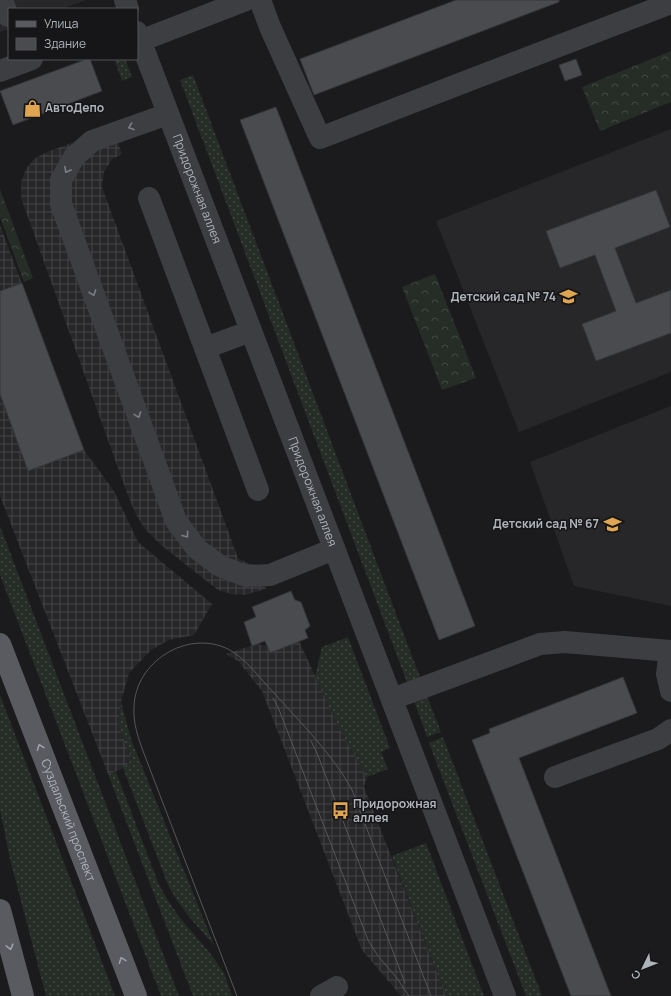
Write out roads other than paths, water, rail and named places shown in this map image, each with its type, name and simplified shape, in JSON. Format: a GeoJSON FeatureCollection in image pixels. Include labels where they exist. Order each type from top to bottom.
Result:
{"type":"FeatureCollection","features":[{"type":"Feature","properties":{"kind":"main road","name":"Суздальский проспект"},"geometry":{"type":"LineString","coordinates":[[0,644],[136,996]]}},
{"type":"Feature","properties":{"kind":"main road"},"geometry":{"type":"LineString","coordinates":[[0,910],[22,996]]}},
{"type":"Feature","properties":{"kind":"street"},"geometry":{"type":"LineString","coordinates":[[139,36],[246,0]]}},
{"type":"Feature","properties":{"kind":"street"},"geometry":{"type":"LineString","coordinates":[[260,0],[270,27],[320,138],[671,3]]}},
{"type":"Feature","properties":{"kind":"street","name":"Придорожная аллея"},"geometry":{"type":"LineString","coordinates":[[139,36],[505,996]]}},
{"type":"Feature","properties":{"kind":"street"},"geometry":{"type":"LineString","coordinates":[[0,71],[29,60]]}},
{"type":"Feature","properties":{"kind":"street"},"geometry":{"type":"LineString","coordinates":[[168,114],[92,141],[74,157],[61,180],[61,204],[176,521],[197,549],[220,566],[246,576],[270,575],[334,549]]}},
{"type":"Feature","properties":{"kind":"street"},"geometry":{"type":"LineString","coordinates":[[149,198],[258,490]]}},
{"type":"Feature","properties":{"kind":"street"},"geometry":{"type":"LineString","coordinates":[[205,348],[251,331]]}},
{"type":"Feature","properties":{"kind":"street"},"geometry":{"type":"LineString","coordinates":[[392,699],[540,644],[565,642],[670,651],[667,674],[671,691]]}},
{"type":"Feature","properties":{"kind":"street"},"geometry":{"type":"LineString","coordinates":[[555,777],[658,739],[671,730]]}},
{"type":"Feature","properties":{"kind":"tram line"},"geometry":{"type":"LineString","coordinates":[[237,996],[143,751],[134,719],[134,707],[137,691],[143,676],[153,664],[166,654],[181,647],[196,643],[212,644],[228,649],[241,658],[316,740],[345,777],[352,790],[431,996]]}},
{"type":"Feature","properties":{"kind":"tram line"},"geometry":{"type":"LineString","coordinates":[[273,698],[278,707],[368,940],[378,956],[396,977],[409,996]]}},
{"type":"Feature","properties":{"kind":"tram line"},"geometry":{"type":"LineString","coordinates":[[311,741],[317,753],[405,983]]}},
{"type":"Feature","properties":{"kind":"place","name":"АвтоДепо"},"geometry":{"type":"Point","coordinates":[32,108]}},
{"type":"Feature","properties":{"kind":"place","name":"Детский сад № 74"},"geometry":{"type":"Point","coordinates":[569,297]}},
{"type":"Feature","properties":{"kind":"place","name":"Детский сад № 67"},"geometry":{"type":"Point","coordinates":[612,524]}},
{"type":"Feature","properties":{"kind":"place","name":"Придорожная аллея"},"geometry":{"type":"Point","coordinates":[340,811]}}]}
